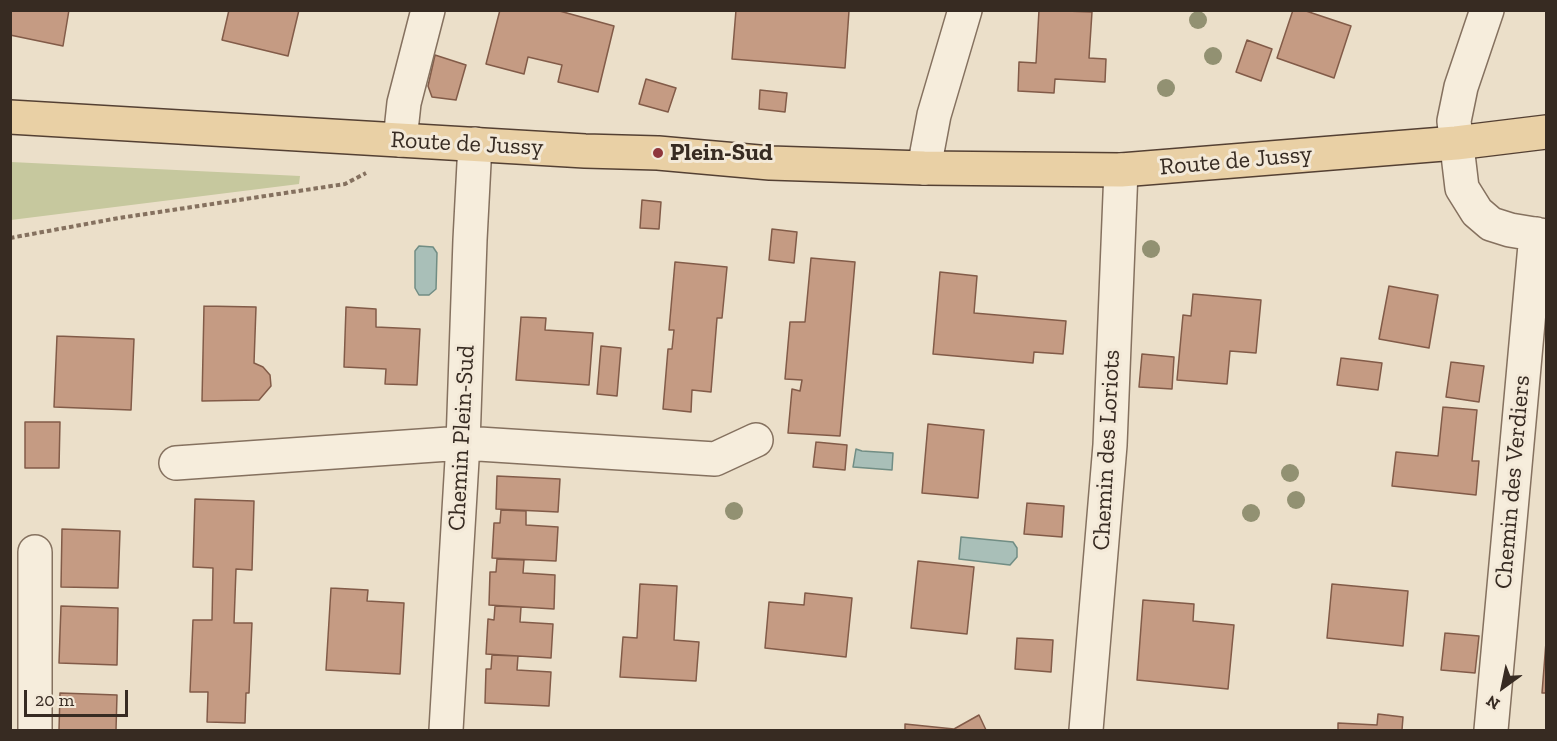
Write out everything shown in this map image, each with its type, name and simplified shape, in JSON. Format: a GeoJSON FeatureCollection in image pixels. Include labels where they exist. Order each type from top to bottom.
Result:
{"type":"FeatureCollection","features":[{"type":"Feature","properties":{"kind":"main road","name":"Route de Jussy"},"geometry":{"type":"LineString","coordinates":[[10,117],[585,151],[658,153],[770,163],[924,168],[1120,170],[1456,142],[1546,132]]}},
{"type":"Feature","properties":{"kind":"street"},"geometry":{"type":"LineString","coordinates":[[400,140],[404,103],[428,10]]}},
{"type":"Feature","properties":{"kind":"street"},"geometry":{"type":"LineString","coordinates":[[924,168],[934,115],[965,10]]}},
{"type":"Feature","properties":{"kind":"street"},"geometry":{"type":"LineString","coordinates":[[1487,10],[1458,96],[1454,121],[1462,188],[1477,212],[1491,224],[1541,235]]}},
{"type":"Feature","properties":{"kind":"street","name":"Chemin Plein-Sud"},"geometry":{"type":"LineString","coordinates":[[446,730],[463,443],[470,240],[476,144]]}},
{"type":"Feature","properties":{"kind":"street","name":"Chemin des Loriots"},"geometry":{"type":"LineString","coordinates":[[1086,730],[1110,445],[1120,170]]}},
{"type":"Feature","properties":{"kind":"street","name":"Chemin des Verdiers"},"geometry":{"type":"LineString","coordinates":[[1491,730],[1541,235]]}},
{"type":"Feature","properties":{"kind":"street"},"geometry":{"type":"LineString","coordinates":[[176,463],[463,443],[715,459],[756,440]]}},
{"type":"Feature","properties":{"kind":"street"},"geometry":{"type":"LineString","coordinates":[[34,730],[35,552]]}},
{"type":"Feature","properties":{"kind":"path"},"geometry":{"type":"LineString","coordinates":[[10,238],[119,218],[345,184],[369,172]]}},
{"type":"Feature","properties":{"kind":"green space"},"geometry":{"type":"Polygon","coordinates":[[[11,162],[300,176],[299,184],[11,220],[11,162]]]}},
{"type":"Feature","properties":{"kind":"water"},"geometry":{"type":"Polygon","coordinates":[[[419,246],[433,247],[437,253],[436,289],[429,295],[419,295],[415,288],[415,251],[419,246]]]}},
{"type":"Feature","properties":{"kind":"water"},"geometry":{"type":"Polygon","coordinates":[[[856,449],[893,453],[892,470],[853,467],[856,449]]]}},
{"type":"Feature","properties":{"kind":"water"},"geometry":{"type":"Polygon","coordinates":[[[961,537],[1013,542],[1017,548],[1017,557],[1010,565],[959,559],[961,537]]]}},
{"type":"Feature","properties":{"kind":"building"},"geometry":{"type":"Polygon","coordinates":[[[10,10],[69,10],[63,46],[10,35],[10,10]]]}},
{"type":"Feature","properties":{"kind":"building"},"geometry":{"type":"Polygon","coordinates":[[[229,10],[299,10],[288,56],[222,40],[229,10]]]}},
{"type":"Feature","properties":{"kind":"building"},"geometry":{"type":"Polygon","coordinates":[[[500,10],[556,10],[614,26],[598,92],[558,82],[562,65],[528,57],[524,74],[486,64],[500,10]]]}},
{"type":"Feature","properties":{"kind":"building"},"geometry":{"type":"Polygon","coordinates":[[[736,10],[849,11],[845,68],[732,59],[736,10]]]}},
{"type":"Feature","properties":{"kind":"building"},"geometry":{"type":"Polygon","coordinates":[[[1039,10],[1092,12],[1089,58],[1106,59],[1105,82],[1055,79],[1054,93],[1018,91],[1019,62],[1036,63],[1039,10]]]}},
{"type":"Feature","properties":{"kind":"building"},"geometry":{"type":"Polygon","coordinates":[[[1293,10],[1303,10],[1351,26],[1334,78],[1277,58],[1293,10]]]}},
{"type":"Feature","properties":{"kind":"building"},"geometry":{"type":"Polygon","coordinates":[[[1247,40],[1272,49],[1261,81],[1236,72],[1247,40]]]}},
{"type":"Feature","properties":{"kind":"building"},"geometry":{"type":"Polygon","coordinates":[[[435,55],[466,65],[456,100],[432,97],[428,86],[435,55]]]}},
{"type":"Feature","properties":{"kind":"building"},"geometry":{"type":"Polygon","coordinates":[[[646,79],[676,88],[668,112],[639,104],[646,79]]]}},
{"type":"Feature","properties":{"kind":"building"},"geometry":{"type":"Polygon","coordinates":[[[760,90],[787,93],[785,112],[759,109],[760,90]]]}},
{"type":"Feature","properties":{"kind":"building"},"geometry":{"type":"Polygon","coordinates":[[[642,200],[661,202],[659,229],[640,228],[642,200]]]}},
{"type":"Feature","properties":{"kind":"building"},"geometry":{"type":"Polygon","coordinates":[[[772,229],[797,232],[794,263],[769,260],[772,229]]]}},
{"type":"Feature","properties":{"kind":"building"},"geometry":{"type":"Polygon","coordinates":[[[811,258],[855,262],[840,436],[788,433],[792,389],[800,391],[802,380],[785,379],[790,322],[805,322],[811,258]]]}},
{"type":"Feature","properties":{"kind":"building"},"geometry":{"type":"Polygon","coordinates":[[[675,262],[727,267],[722,318],[717,318],[711,392],[692,390],[691,412],[663,409],[668,349],[672,349],[674,330],[669,330],[675,262]]]}},
{"type":"Feature","properties":{"kind":"building"},"geometry":{"type":"Polygon","coordinates":[[[940,272],[977,276],[974,313],[1066,321],[1063,354],[1034,352],[1033,363],[933,354],[940,272]]]}},
{"type":"Feature","properties":{"kind":"building"},"geometry":{"type":"Polygon","coordinates":[[[1389,286],[1438,295],[1429,348],[1379,339],[1389,286]]]}},
{"type":"Feature","properties":{"kind":"building"},"geometry":{"type":"Polygon","coordinates":[[[1193,294],[1261,300],[1256,353],[1230,351],[1227,384],[1177,380],[1183,315],[1191,316],[1193,294]]]}},
{"type":"Feature","properties":{"kind":"building"},"geometry":{"type":"Polygon","coordinates":[[[204,306],[256,307],[254,363],[263,367],[270,375],[271,386],[259,400],[202,401],[204,306]]]}},
{"type":"Feature","properties":{"kind":"building"},"geometry":{"type":"Polygon","coordinates":[[[346,307],[376,309],[376,327],[420,329],[417,385],[385,384],[386,369],[344,367],[346,307]]]}},
{"type":"Feature","properties":{"kind":"building"},"geometry":{"type":"Polygon","coordinates":[[[521,317],[546,318],[545,330],[593,333],[589,385],[516,380],[521,317]]]}},
{"type":"Feature","properties":{"kind":"building"},"geometry":{"type":"Polygon","coordinates":[[[57,336],[134,339],[131,410],[54,407],[57,336]]]}},
{"type":"Feature","properties":{"kind":"building"},"geometry":{"type":"Polygon","coordinates":[[[601,346],[621,348],[617,396],[597,394],[601,346]]]}},
{"type":"Feature","properties":{"kind":"building"},"geometry":{"type":"Polygon","coordinates":[[[1142,354],[1174,357],[1172,389],[1139,387],[1142,354]]]}},
{"type":"Feature","properties":{"kind":"building"},"geometry":{"type":"Polygon","coordinates":[[[1341,358],[1382,363],[1378,390],[1337,385],[1341,358]]]}},
{"type":"Feature","properties":{"kind":"building"},"geometry":{"type":"Polygon","coordinates":[[[1451,362],[1484,366],[1479,402],[1446,397],[1451,362]]]}},
{"type":"Feature","properties":{"kind":"building"},"geometry":{"type":"Polygon","coordinates":[[[1443,407],[1477,410],[1472,461],[1479,461],[1476,495],[1392,486],[1396,452],[1438,456],[1443,407]]]}},
{"type":"Feature","properties":{"kind":"building"},"geometry":{"type":"Polygon","coordinates":[[[25,422],[60,422],[59,468],[25,468],[25,422]]]}},
{"type":"Feature","properties":{"kind":"building"},"geometry":{"type":"Polygon","coordinates":[[[928,424],[984,430],[978,498],[922,493],[928,424]]]}},
{"type":"Feature","properties":{"kind":"building"},"geometry":{"type":"Polygon","coordinates":[[[816,442],[847,445],[845,470],[813,467],[816,442]]]}},
{"type":"Feature","properties":{"kind":"building"},"geometry":{"type":"Polygon","coordinates":[[[497,476],[560,479],[558,512],[496,509],[497,476]]]}},
{"type":"Feature","properties":{"kind":"building"},"geometry":{"type":"Polygon","coordinates":[[[195,499],[254,501],[252,570],[236,569],[234,623],[252,623],[249,693],[246,693],[245,723],[207,722],[208,692],[190,692],[193,620],[212,620],[213,568],[193,567],[195,499]]]}},
{"type":"Feature","properties":{"kind":"building"},"geometry":{"type":"Polygon","coordinates":[[[1027,503],[1064,506],[1062,537],[1024,534],[1027,503]]]}},
{"type":"Feature","properties":{"kind":"building"},"geometry":{"type":"Polygon","coordinates":[[[501,510],[526,511],[526,525],[558,527],[556,561],[492,558],[494,523],[500,523],[501,510]]]}},
{"type":"Feature","properties":{"kind":"building"},"geometry":{"type":"Polygon","coordinates":[[[62,529],[120,531],[118,588],[61,587],[62,529]]]}},
{"type":"Feature","properties":{"kind":"building"},"geometry":{"type":"Polygon","coordinates":[[[497,559],[524,560],[523,573],[555,575],[554,609],[489,605],[490,572],[496,572],[497,559]]]}},
{"type":"Feature","properties":{"kind":"building"},"geometry":{"type":"Polygon","coordinates":[[[918,561],[974,567],[967,634],[911,628],[918,561]]]}},
{"type":"Feature","properties":{"kind":"building"},"geometry":{"type":"Polygon","coordinates":[[[640,584],[677,586],[674,640],[699,642],[696,681],[620,677],[623,637],[637,638],[640,584]]]}},
{"type":"Feature","properties":{"kind":"building"},"geometry":{"type":"Polygon","coordinates":[[[1332,584],[1408,591],[1403,646],[1327,638],[1332,584]]]}},
{"type":"Feature","properties":{"kind":"building"},"geometry":{"type":"Polygon","coordinates":[[[331,588],[368,590],[367,601],[404,603],[400,674],[326,670],[331,588]]]}},
{"type":"Feature","properties":{"kind":"building"},"geometry":{"type":"Polygon","coordinates":[[[805,593],[852,598],[846,657],[765,648],[769,602],[804,605],[805,593]]]}},
{"type":"Feature","properties":{"kind":"building"},"geometry":{"type":"Polygon","coordinates":[[[1143,600],[1194,604],[1193,621],[1234,625],[1228,689],[1137,680],[1143,600]]]}},
{"type":"Feature","properties":{"kind":"building"},"geometry":{"type":"Polygon","coordinates":[[[61,606],[118,608],[117,665],[59,663],[61,606]]]}},
{"type":"Feature","properties":{"kind":"building"},"geometry":{"type":"Polygon","coordinates":[[[495,606],[521,607],[520,622],[553,624],[551,658],[486,654],[488,619],[494,620],[495,606]]]}},
{"type":"Feature","properties":{"kind":"building"},"geometry":{"type":"Polygon","coordinates":[[[1445,633],[1479,636],[1475,673],[1441,670],[1445,633]]]}},
{"type":"Feature","properties":{"kind":"building"},"geometry":{"type":"Polygon","coordinates":[[[1017,638],[1053,640],[1051,672],[1015,669],[1017,638]]]}},
{"type":"Feature","properties":{"kind":"building"},"geometry":{"type":"Polygon","coordinates":[[[1546,642],[1546,693],[1542,693],[1546,642]]]}},
{"type":"Feature","properties":{"kind":"building"},"geometry":{"type":"Polygon","coordinates":[[[492,655],[518,656],[517,670],[551,672],[549,706],[485,703],[486,669],[491,669],[492,655]]]}},
{"type":"Feature","properties":{"kind":"building"},"geometry":{"type":"Polygon","coordinates":[[[60,693],[117,695],[116,730],[59,730],[60,693]]]}},
{"type":"Feature","properties":{"kind":"building"},"geometry":{"type":"Polygon","coordinates":[[[1378,714],[1403,717],[1402,730],[1338,730],[1338,723],[1377,725],[1378,714]]]}},
{"type":"Feature","properties":{"kind":"building"},"geometry":{"type":"Polygon","coordinates":[[[979,715],[986,730],[905,730],[905,724],[954,729],[979,715]]]}},
{"type":"Feature","properties":{"kind":"place","name":"Plein-Sud"},"geometry":{"type":"Point","coordinates":[658,153]}}]}
